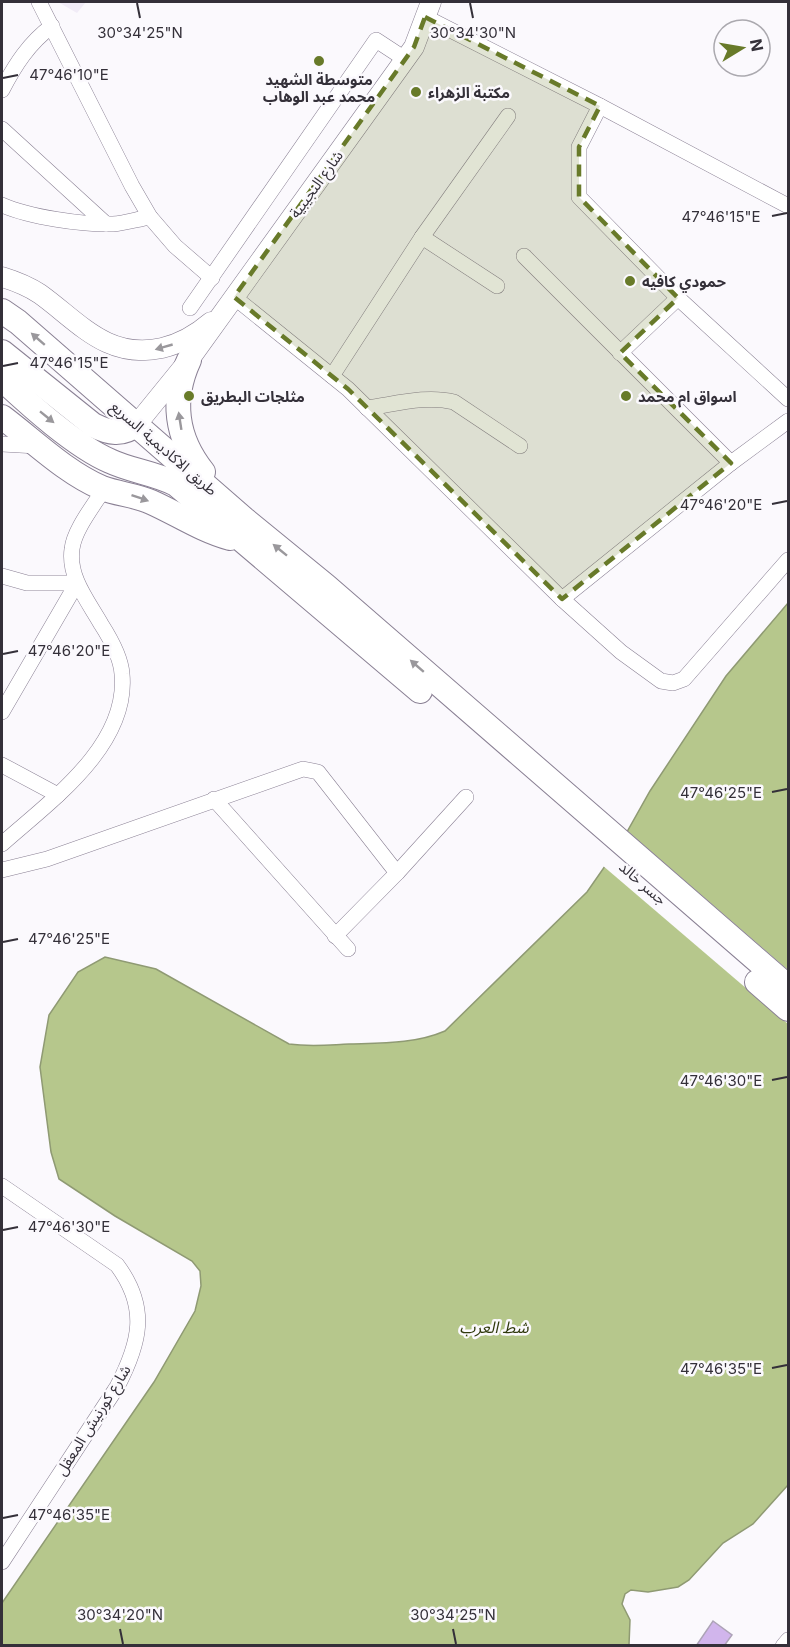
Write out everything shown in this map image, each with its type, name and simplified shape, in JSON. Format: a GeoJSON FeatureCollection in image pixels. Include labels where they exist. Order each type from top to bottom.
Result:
{"type":"FeatureCollection","features":[{"type":"Feature","properties":{"kind":"highway","name":"طريق الاكاديمية السريع"},"geometry":{"type":"LineString","coordinates":[[2,311],[18,322],[137,424],[230,507],[322,595]]}},
{"type":"Feature","properties":{"kind":"highway"},"geometry":{"type":"LineString","coordinates":[[2,352],[93,425],[118,433],[137,424]]}},
{"type":"Feature","properties":{"kind":"highway"},"geometry":{"type":"LineString","coordinates":[[189,360],[178,396],[182,432],[198,466],[230,507]]}},
{"type":"Feature","properties":{"kind":"highway","name":"طريق الاكاديمية السريع"},"geometry":{"type":"LineString","coordinates":[[2,380],[73,438],[98,455],[112,462],[160,476],[176,484],[244,542],[322,595]]}},
{"type":"Feature","properties":{"kind":"highway"},"geometry":{"type":"LineString","coordinates":[[2,417],[71,471],[104,489],[149,501],[210,531],[244,542]]}},
{"type":"Feature","properties":{"kind":"highway"},"geometry":{"type":"LineString","coordinates":[[322,595],[503,752]]}},
{"type":"Feature","properties":{"kind":"highway","name":"جسر خالد"},"geometry":{"type":"LineString","coordinates":[[503,752],[789,987]]}},
{"type":"Feature","properties":{"kind":"highway","name":"جسر خالد"},"geometry":{"type":"LineString","coordinates":[[503,752],[789,1009]]}},
{"type":"Feature","properties":{"kind":"main road","name":"شارع النجيبية"},"geometry":{"type":"LineString","coordinates":[[137,424],[189,360],[405,59],[418,38],[428,9]]}},
{"type":"Feature","properties":{"kind":"main road"},"geometry":{"type":"LineString","coordinates":[[2,277],[38,292],[97,339],[131,350],[154,349],[177,343],[205,328],[232,300]]}},
{"type":"Feature","properties":{"kind":"street"},"geometry":{"type":"LineString","coordinates":[[39,2],[150,217],[175,246],[212,278]]}},
{"type":"Feature","properties":{"kind":"street"},"geometry":{"type":"LineString","coordinates":[[428,9],[600,106],[789,206]]}},
{"type":"Feature","properties":{"kind":"street"},"geometry":{"type":"LineString","coordinates":[[2,90],[6,69],[35,39],[52,26]]}},
{"type":"Feature","properties":{"kind":"street"},"geometry":{"type":"LineString","coordinates":[[190,308],[376,40],[405,59]]}},
{"type":"Feature","properties":{"kind":"street"},"geometry":{"type":"LineString","coordinates":[[600,106],[579,147],[579,197],[678,298],[789,399]]}},
{"type":"Feature","properties":{"kind":"street"},"geometry":{"type":"LineString","coordinates":[[332,376],[422,237],[508,116]]}},
{"type":"Feature","properties":{"kind":"street"},"geometry":{"type":"LineString","coordinates":[[2,129],[106,224]]}},
{"type":"Feature","properties":{"kind":"street"},"geometry":{"type":"LineString","coordinates":[[2,205],[39,216],[106,224],[150,217]]}},
{"type":"Feature","properties":{"kind":"street"},"geometry":{"type":"LineString","coordinates":[[422,237],[497,286]]}},
{"type":"Feature","properties":{"kind":"street"},"geometry":{"type":"LineString","coordinates":[[524,256],[731,463]]}},
{"type":"Feature","properties":{"kind":"street"},"geometry":{"type":"LineString","coordinates":[[620,353],[678,298]]}},
{"type":"Feature","properties":{"kind":"street"},"geometry":{"type":"LineString","coordinates":[[232,300],[332,376],[562,599],[621,652],[661,681],[673,683],[684,679],[789,560]]}},
{"type":"Feature","properties":{"kind":"street"},"geometry":{"type":"LineString","coordinates":[[367,408],[425,399],[448,401],[467,409],[520,446]]}},
{"type":"Feature","properties":{"kind":"street"},"geometry":{"type":"LineString","coordinates":[[562,599],[731,463],[789,421]]}},
{"type":"Feature","properties":{"kind":"street"},"geometry":{"type":"LineString","coordinates":[[2,444],[40,446]]}},
{"type":"Feature","properties":{"kind":"street"},"geometry":{"type":"LineString","coordinates":[[2,844],[58,795],[107,738],[116,718],[121,696],[122,674],[116,653],[72,570],[72,546],[76,535],[104,489]]}},
{"type":"Feature","properties":{"kind":"street"},"geometry":{"type":"LineString","coordinates":[[2,576],[27,584],[77,583]]}},
{"type":"Feature","properties":{"kind":"street"},"geometry":{"type":"LineString","coordinates":[[2,712],[77,583]]}},
{"type":"Feature","properties":{"kind":"street"},"geometry":{"type":"LineString","coordinates":[[2,765],[58,795]]}},
{"type":"Feature","properties":{"kind":"street"},"geometry":{"type":"LineString","coordinates":[[2,870],[46,859],[296,771],[311,769],[322,777],[397,873]]}},
{"type":"Feature","properties":{"kind":"street"},"geometry":{"type":"LineString","coordinates":[[335,936],[397,873],[466,797]]}},
{"type":"Feature","properties":{"kind":"street"},"geometry":{"type":"LineString","coordinates":[[214,799],[348,949]]}},
{"type":"Feature","properties":{"kind":"street","name":"شارع كورنيش المعقل"},"geometry":{"type":"LineString","coordinates":[[2,1186],[117,1265],[128,1279],[134,1294],[140,1326],[132,1357],[117,1387],[2,1562]]}},
{"type":"Feature","properties":{"kind":"street"},"geometry":{"type":"LineString","coordinates":[[783,1646],[789,1640]]}},
{"type":"Feature","properties":{"kind":"highlighted area"},"geometry":{"type":"Polygon","coordinates":[[[425,17],[600,106],[579,147],[579,197],[678,298],[620,353],[731,463],[562,599],[348,389],[234,297],[414,47],[425,17]]]}},
{"type":"Feature","properties":{"kind":"shaded area"},"geometry":{"type":"Polygon","coordinates":[[[58,2],[86,2],[77,13],[58,2]]]}},
{"type":"Feature","properties":{"kind":"water","name":"شط العرب"},"geometry":{"type":"Polygon","coordinates":[[[788,603],[788,1485],[753,1524],[723,1543],[689,1580],[678,1587],[648,1592],[631,1590],[625,1594],[622,1604],[630,1620],[629,1645],[2,1646],[2,1603],[154,1382],[195,1311],[201,1286],[200,1271],[192,1261],[115,1216],[59,1179],[51,1152],[40,1067],[49,1015],[78,972],[105,957],[156,969],[289,1044],[319,1046],[398,1042],[445,1031],[587,892],[619,846],[650,791],[726,676],[788,603]]]}},
{"type":"Feature","properties":{"kind":"pier"},"geometry":{"type":"Polygon","coordinates":[[[625,829],[788,970],[788,1024],[602,865],[625,829]]]}},
{"type":"Feature","properties":{"kind":"building"},"geometry":{"type":"Polygon","coordinates":[[[713,1621],[732,1635],[724,1646],[696,1646],[713,1621]]]}},
{"type":"Feature","properties":{"kind":"place","name":"متوسطة الشهيد محمد عبد الوهاب"},"geometry":{"type":"Point","coordinates":[319,61]}},
{"type":"Feature","properties":{"kind":"place","name":"مكتبة الزهراء"},"geometry":{"type":"Point","coordinates":[416,92]}},
{"type":"Feature","properties":{"kind":"place","name":"حمودي كافيه"},"geometry":{"type":"Point","coordinates":[630,281]}},
{"type":"Feature","properties":{"kind":"place","name":"مثلجات البطريق"},"geometry":{"type":"Point","coordinates":[189,396]}},
{"type":"Feature","properties":{"kind":"place","name":"اسواق ام محمد"},"geometry":{"type":"Point","coordinates":[626,396]}}]}
